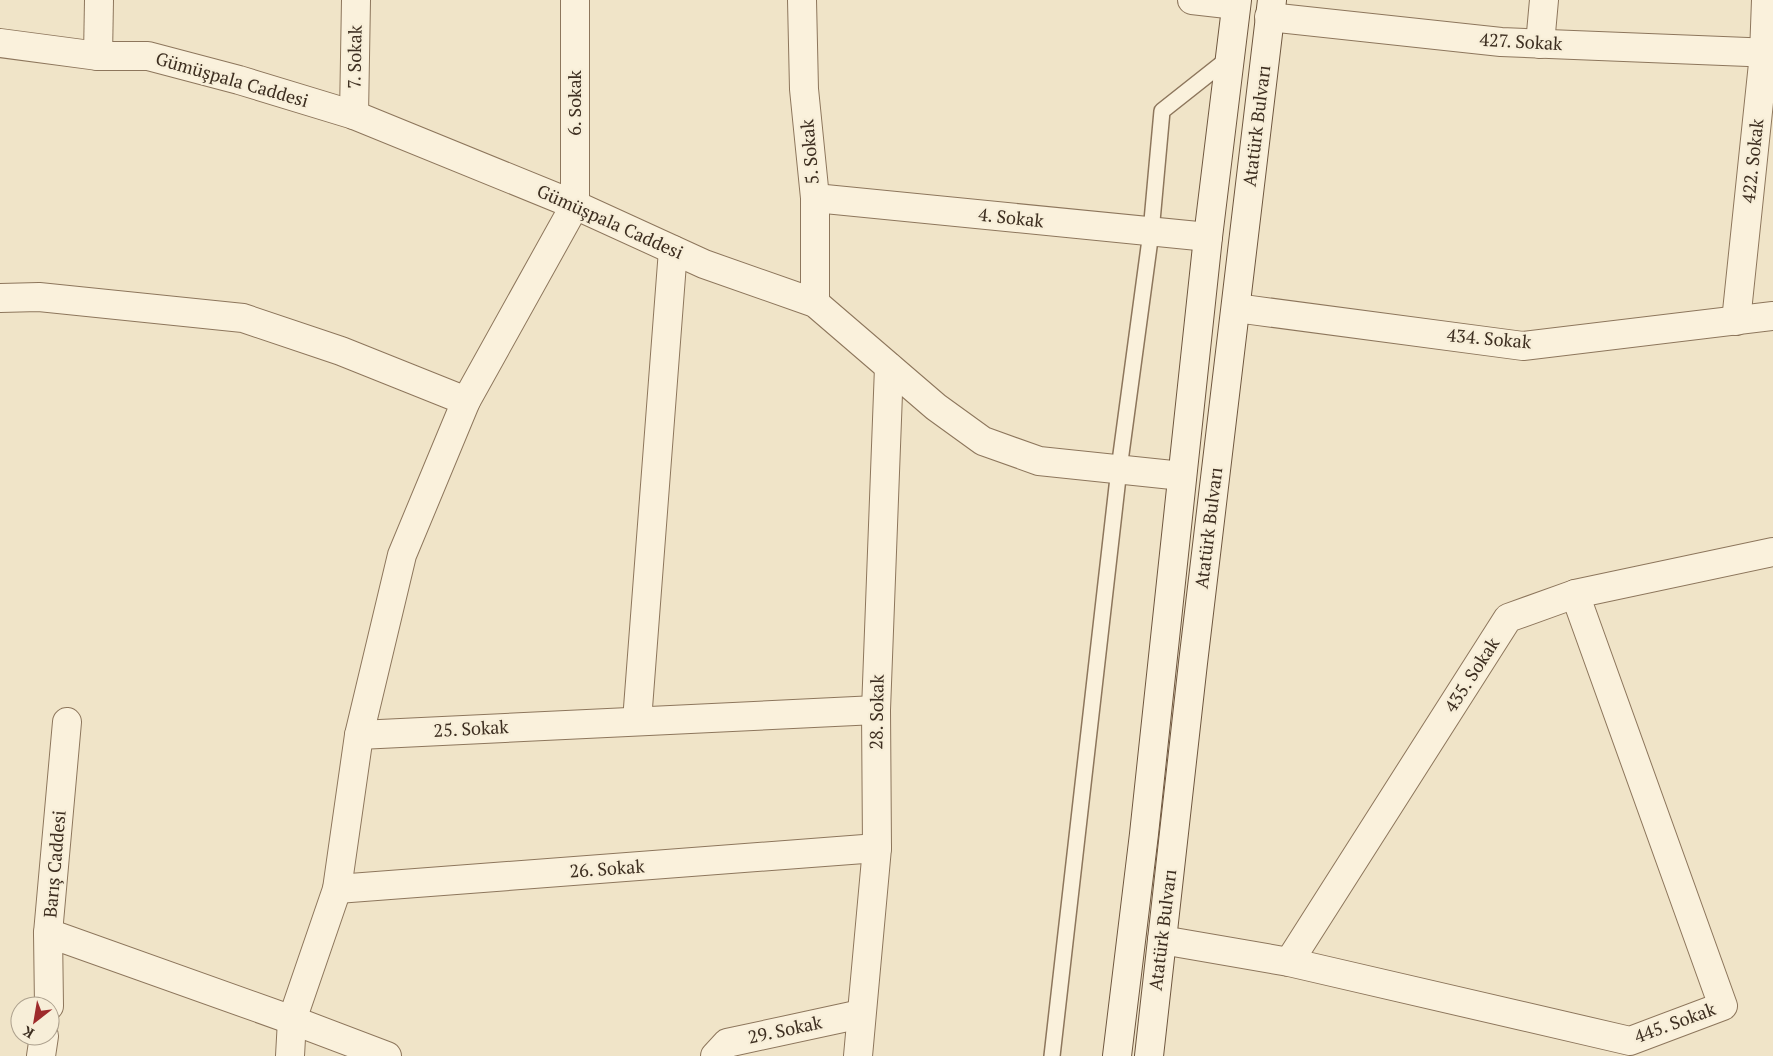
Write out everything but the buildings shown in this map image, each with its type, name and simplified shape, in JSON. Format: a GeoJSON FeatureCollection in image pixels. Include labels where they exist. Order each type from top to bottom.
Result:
{"type":"FeatureCollection","features":[{"type":"Feature","properties":{"kind":"street"},"geometry":{"type":"LineString","coordinates":[[98,56],[99,0]]}},
{"type":"Feature","properties":{"kind":"street","name":"7. Sokak"},"geometry":{"type":"LineString","coordinates":[[354,115],[356,0]]}},
{"type":"Feature","properties":{"kind":"street","name":"6. Sokak"},"geometry":{"type":"LineString","coordinates":[[575,0],[575,206]]}},
{"type":"Feature","properties":{"kind":"street","name":"5. Sokak"},"geometry":{"type":"LineString","coordinates":[[802,0],[804,89],[815,198],[815,303]]}},
{"type":"Feature","properties":{"kind":"street"},"geometry":{"type":"LineString","coordinates":[[1192,0],[1236,2]]}},
{"type":"Feature","properties":{"kind":"street"},"geometry":{"type":"LineString","coordinates":[[1540,44],[1544,0]]}},
{"type":"Feature","properties":{"kind":"street","name":"422. Sokak"},"geometry":{"type":"LineString","coordinates":[[1736,321],[1768,54],[1766,0]]}},
{"type":"Feature","properties":{"kind":"street","name":"Atatürk Bulvarı"},"geometry":{"type":"LineString","coordinates":[[1118,1056],[1208,237],[1236,2]]}},
{"type":"Feature","properties":{"kind":"street","name":"Atatürk Bulvarı"},"geometry":{"type":"LineString","coordinates":[[1149,1056],[1271,9]]}},
{"type":"Feature","properties":{"kind":"street","name":"427. Sokak"},"geometry":{"type":"LineString","coordinates":[[1271,9],[1501,42],[1768,54]]}},
{"type":"Feature","properties":{"kind":"street","name":"Gümüşpala Caddesi"},"geometry":{"type":"LineString","coordinates":[[0,43],[98,56],[148,56],[239,80],[354,115],[575,206],[704,264],[815,303],[936,406],[983,441],[1040,460],[1182,476]]}},
{"type":"Feature","properties":{"kind":"street","name":"4. Sokak"},"geometry":{"type":"LineString","coordinates":[[815,198],[1208,237]]}},
{"type":"Feature","properties":{"kind":"street"},"geometry":{"type":"LineString","coordinates":[[290,1056],[292,1020],[336,890],[359,735],[402,555],[466,401],[575,206]]}},
{"type":"Feature","properties":{"kind":"street"},"geometry":{"type":"LineString","coordinates":[[637,721],[673,250]]}},
{"type":"Feature","properties":{"kind":"street"},"geometry":{"type":"LineString","coordinates":[[0,298],[39,297],[243,318],[341,350],[466,401]]}},
{"type":"Feature","properties":{"kind":"street","name":"434. Sokak"},"geometry":{"type":"LineString","coordinates":[[1236,308],[1523,346],[1773,316]]}},
{"type":"Feature","properties":{"kind":"street","name":"28. Sokak"},"geometry":{"type":"LineString","coordinates":[[858,1056],[876,848],[876,710],[889,367]]}},
{"type":"Feature","properties":{"kind":"street","name":"435. Sokak"},"geometry":{"type":"LineString","coordinates":[[1289,962],[1508,618],[1575,594],[1773,552]]}},
{"type":"Feature","properties":{"kind":"street","name":"445. Sokak"},"geometry":{"type":"LineString","coordinates":[[1289,962],[1630,1041],[1723,1006],[1575,594]]}},
{"type":"Feature","properties":{"kind":"street","name":"25. Sokak"},"geometry":{"type":"LineString","coordinates":[[359,735],[876,710]]}},
{"type":"Feature","properties":{"kind":"street","name":"Barış Caddesi"},"geometry":{"type":"LineString","coordinates":[[48,996],[48,933],[67,722]]}},
{"type":"Feature","properties":{"kind":"street","name":"26. Sokak"},"geometry":{"type":"LineString","coordinates":[[336,890],[876,848]]}},
{"type":"Feature","properties":{"kind":"street"},"geometry":{"type":"LineString","coordinates":[[48,933],[387,1056]]}},
{"type":"Feature","properties":{"kind":"street"},"geometry":{"type":"LineString","coordinates":[[1162,940],[1289,962]]}},
{"type":"Feature","properties":{"kind":"street","name":"29. Sokak"},"geometry":{"type":"LineString","coordinates":[[715,1056],[727,1043],[861,1014]]}},
{"type":"Feature","properties":{"kind":"lane"},"geometry":{"type":"LineString","coordinates":[[1052,1056],[1119,469],[1151,232],[1162,111],[1229,58]]}}]}
